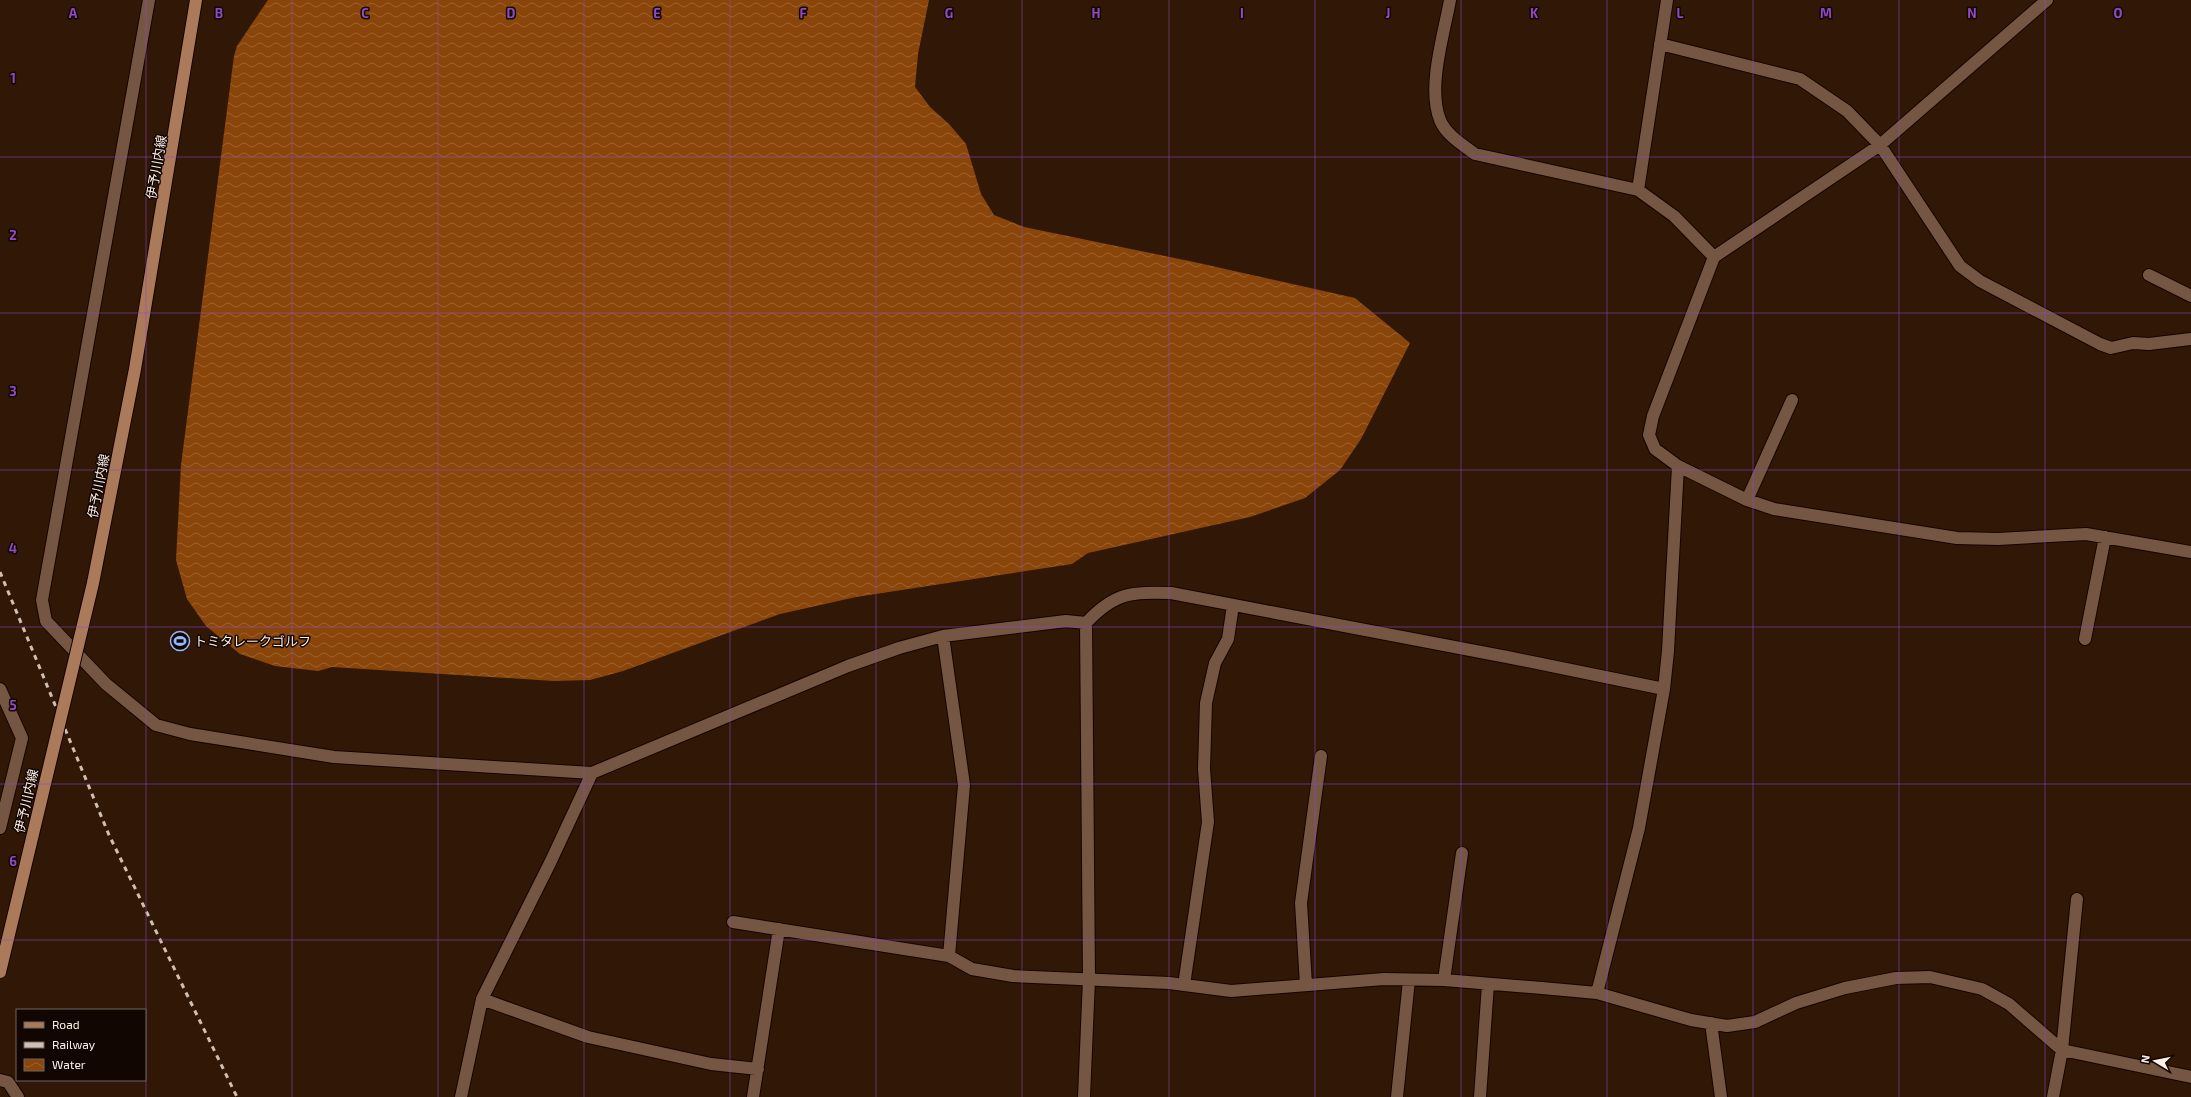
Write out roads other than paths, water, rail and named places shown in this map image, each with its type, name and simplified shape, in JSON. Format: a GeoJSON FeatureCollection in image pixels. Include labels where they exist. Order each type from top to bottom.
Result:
{"type":"FeatureCollection","features":[{"type":"Feature","properties":{"kind":"main road","name":"伊予川内線"},"geometry":{"type":"LineString","coordinates":[[0,972],[93,583],[135,369],[196,0]]}},
{"type":"Feature","properties":{"kind":"street"},"geometry":{"type":"LineString","coordinates":[[149,0],[42,600],[46,621],[106,684],[156,725],[190,734],[334,757],[592,773],[848,666],[943,636],[1066,622],[1086,623]]}},
{"type":"Feature","properties":{"kind":"street"},"geometry":{"type":"LineString","coordinates":[[1450,0],[1436,76],[1435,98],[1440,121],[1454,139],[1475,154],[1638,190],[1674,216],[1714,257]]}},
{"type":"Feature","properties":{"kind":"street"},"geometry":{"type":"LineString","coordinates":[[1638,190],[1667,0]]}},
{"type":"Feature","properties":{"kind":"street"},"geometry":{"type":"LineString","coordinates":[[2047,0],[1880,145],[1714,257],[1653,416],[1649,435],[1655,449],[1678,466],[1747,500],[1774,509],[1957,538],[1998,538],[2086,534],[2191,552]]}},
{"type":"Feature","properties":{"kind":"street"},"geometry":{"type":"LineString","coordinates":[[1660,44],[1800,79],[1847,111],[1880,145],[1960,266],[1980,281],[2100,344],[2111,348],[2133,343],[2149,344],[2191,339]]}},
{"type":"Feature","properties":{"kind":"street"},"geometry":{"type":"LineString","coordinates":[[2150,275],[2191,296]]}},
{"type":"Feature","properties":{"kind":"street"},"geometry":{"type":"LineString","coordinates":[[1747,500],[1792,400]]}},
{"type":"Feature","properties":{"kind":"street"},"geometry":{"type":"LineString","coordinates":[[1597,993],[1639,828],[1664,689],[1668,651],[1678,466]]}},
{"type":"Feature","properties":{"kind":"street"},"geometry":{"type":"LineString","coordinates":[[2085,639],[2105,537]]}},
{"type":"Feature","properties":{"kind":"street"},"geometry":{"type":"LineString","coordinates":[[1084,1097],[1089,979],[1086,623],[1099,609],[1124,595],[1147,592],[1172,593],[1507,657],[1664,689]]}},
{"type":"Feature","properties":{"kind":"street"},"geometry":{"type":"LineString","coordinates":[[1184,985],[1208,822],[1204,769],[1206,703],[1215,663],[1228,639],[1234,606]]}},
{"type":"Feature","properties":{"kind":"street"},"geometry":{"type":"LineString","coordinates":[[943,636],[964,785],[949,956]]}},
{"type":"Feature","properties":{"kind":"street"},"geometry":{"type":"LineString","coordinates":[[0,689],[22,738],[0,828]]}},
{"type":"Feature","properties":{"kind":"street"},"geometry":{"type":"LineString","coordinates":[[1306,985],[1301,903],[1321,756]]}},
{"type":"Feature","properties":{"kind":"street"},"geometry":{"type":"LineString","coordinates":[[461,1097],[482,999],[550,863],[592,773]]}},
{"type":"Feature","properties":{"kind":"street"},"geometry":{"type":"LineString","coordinates":[[1444,980],[1462,853]]}},
{"type":"Feature","properties":{"kind":"street"},"geometry":{"type":"LineString","coordinates":[[2053,1097],[2062,1050],[2077,899]]}},
{"type":"Feature","properties":{"kind":"street"},"geometry":{"type":"LineString","coordinates":[[733,922],[949,956],[972,969],[1013,976],[1184,985],[1231,991],[1384,979],[1444,980],[1597,993],[1691,1020],[1726,1026],[1755,1022],[1796,1003],[1845,988],[1896,978],[1930,977],[1982,989],[2009,1004],[2062,1050],[2191,1077]]}},
{"type":"Feature","properties":{"kind":"street"},"geometry":{"type":"LineString","coordinates":[[754,1097],[779,929]]}},
{"type":"Feature","properties":{"kind":"street"},"geometry":{"type":"LineString","coordinates":[[1397,1097],[1409,980]]}},
{"type":"Feature","properties":{"kind":"street"},"geometry":{"type":"LineString","coordinates":[[1480,1097],[1488,984]]}},
{"type":"Feature","properties":{"kind":"street"},"geometry":{"type":"LineString","coordinates":[[482,999],[588,1037],[710,1064],[758,1069]]}},
{"type":"Feature","properties":{"kind":"street"},"geometry":{"type":"LineString","coordinates":[[1711,1023],[1721,1097]]}},
{"type":"Feature","properties":{"kind":"street"},"geometry":{"type":"LineString","coordinates":[[0,1080],[8,1082],[18,1097]]}},
{"type":"Feature","properties":{"kind":"water"},"geometry":{"type":"Polygon","coordinates":[[[268,0],[929,0],[918,54],[915,87],[930,107],[949,124],[966,144],[981,194],[994,215],[1024,227],[1194,262],[1355,298],[1410,343],[1361,439],[1340,470],[1305,498],[1250,517],[1088,553],[1072,564],[856,597],[780,614],[623,671],[590,680],[554,681],[332,667],[318,671],[275,666],[240,654],[206,626],[187,599],[176,560],[181,465],[234,56],[237,46],[268,0]]]}},
{"type":"Feature","properties":{"kind":"railway"},"geometry":{"type":"LineString","coordinates":[[0,572],[109,835],[237,1097]]}},
{"type":"Feature","properties":{"kind":"place","name":"トミタレークゴルフ"},"geometry":{"type":"Point","coordinates":[180,641]}}]}
